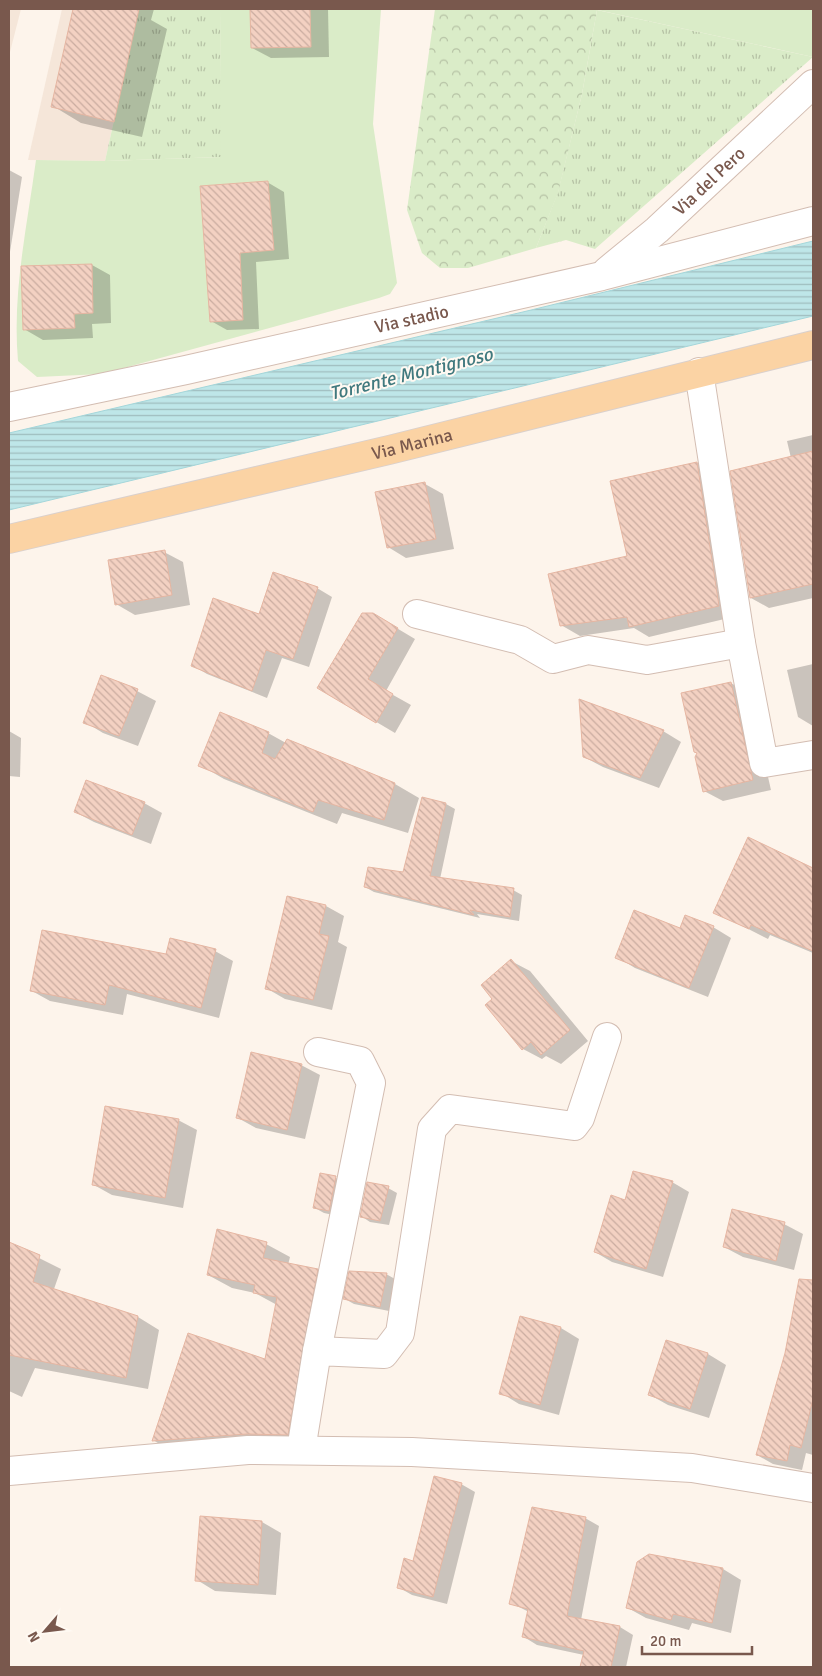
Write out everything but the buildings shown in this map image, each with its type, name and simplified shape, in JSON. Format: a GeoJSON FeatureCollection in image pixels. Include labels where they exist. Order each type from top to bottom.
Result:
{"type":"FeatureCollection","features":[{"type":"Feature","properties":{"kind":"main road","name":"Via Marina"},"geometry":{"type":"LineString","coordinates":[[9,539],[388,450],[813,345]]}},
{"type":"Feature","properties":{"kind":"street","name":"Via del Pero"},"geometry":{"type":"LineString","coordinates":[[602,276],[656,230],[813,84]]}},
{"type":"Feature","properties":{"kind":"street","name":"Via stadio"},"geometry":{"type":"LineString","coordinates":[[9,407],[186,370],[602,276],[813,221]]}},
{"type":"Feature","properties":{"kind":"street"},"geometry":{"type":"LineString","coordinates":[[699,372],[741,643],[764,763],[813,755]]}},
{"type":"Feature","properties":{"kind":"street"},"geometry":{"type":"LineString","coordinates":[[417,614],[520,640],[554,659],[588,650],[647,660],[741,643]]}},
{"type":"Feature","properties":{"kind":"street"},"geometry":{"type":"LineString","coordinates":[[317,1351],[384,1354],[400,1333],[432,1129],[450,1109],[574,1126],[580,1118],[607,1037]]}},
{"type":"Feature","properties":{"kind":"street"},"geometry":{"type":"LineString","coordinates":[[301,1450],[317,1351],[371,1083],[360,1061],[318,1052]]}},
{"type":"Feature","properties":{"kind":"street"},"geometry":{"type":"LineString","coordinates":[[9,1471],[248,1450],[412,1452],[692,1468],[813,1488]]}},
{"type":"Feature","properties":{"kind":"shaded area"},"geometry":{"type":"Polygon","coordinates":[[[9,9],[21,9],[9,56],[9,9]]]}},
{"type":"Feature","properties":{"kind":"shaded area"},"geometry":{"type":"Polygon","coordinates":[[[62,9],[126,9],[138,12],[105,161],[28,160],[62,9]]]}},
{"type":"Feature","properties":{"kind":"green space"},"geometry":{"type":"Polygon","coordinates":[[[126,9],[220,9],[222,157],[105,161],[138,12],[126,9]]]}},
{"type":"Feature","properties":{"kind":"green space"},"geometry":{"type":"Polygon","coordinates":[[[220,9],[381,9],[373,124],[397,283],[390,294],[379,298],[102,374],[37,377],[18,361],[17,336],[21,260],[36,160],[105,161],[221,157],[220,9]]]}},
{"type":"Feature","properties":{"kind":"green space"},"geometry":{"type":"Polygon","coordinates":[[[435,9],[597,10],[582,94],[558,193],[536,248],[468,268],[440,268],[422,253],[407,210],[435,9]]]}},
{"type":"Feature","properties":{"kind":"green space"},"geometry":{"type":"Polygon","coordinates":[[[593,9],[813,9],[813,57],[593,9]]]}},
{"type":"Feature","properties":{"kind":"green space"},"geometry":{"type":"Polygon","coordinates":[[[597,10],[813,57],[595,249],[566,240],[536,248],[558,192],[582,94],[597,10]]]}},
{"type":"Feature","properties":{"kind":"water","name":"Torrente Montignoso"},"geometry":{"type":"Polygon","coordinates":[[[813,241],[813,316],[9,510],[9,433],[527,311],[813,241]]]}}]}
